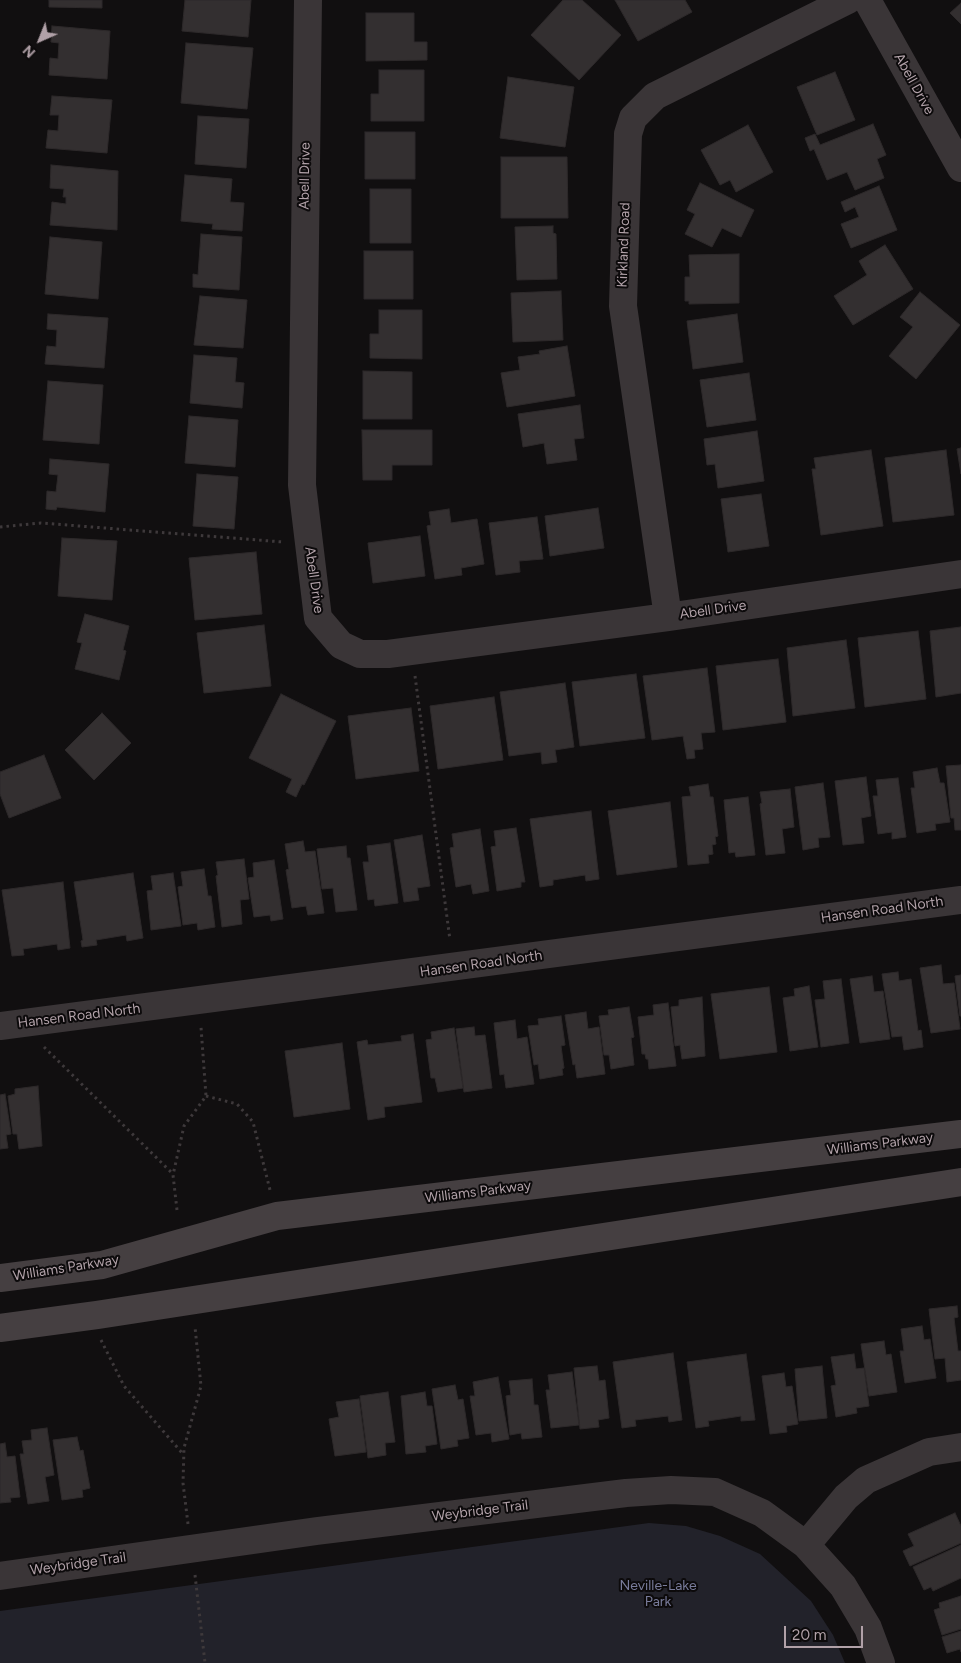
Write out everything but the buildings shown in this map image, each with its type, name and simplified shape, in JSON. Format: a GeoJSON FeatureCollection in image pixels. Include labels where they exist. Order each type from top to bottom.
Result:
{"type":"FeatureCollection","features":[{"type":"Feature","properties":{"kind":"main road","name":"Williams Parkway"},"geometry":{"type":"LineString","coordinates":[[0,1278],[102,1264],[277,1216],[961,1134]]}},
{"type":"Feature","properties":{"kind":"main road"},"geometry":{"type":"LineString","coordinates":[[0,1328],[97,1315],[961,1182]]}},
{"type":"Feature","properties":{"kind":"street","name":"Abell Drive"},"geometry":{"type":"LineString","coordinates":[[308,0],[302,485],[318,618],[340,646],[360,654],[388,654],[668,617],[961,574]]}},
{"type":"Feature","properties":{"kind":"street","name":"Kirkland Road"},"geometry":{"type":"LineString","coordinates":[[668,617],[623,306],[628,134],[633,118],[655,96],[848,0]]}},
{"type":"Feature","properties":{"kind":"street","name":"Abell Drive"},"geometry":{"type":"LineString","coordinates":[[867,0],[961,168]]}},
{"type":"Feature","properties":{"kind":"street","name":"Hansen Road North"},"geometry":{"type":"LineString","coordinates":[[10,1025],[199,1002],[961,900]]}},
{"type":"Feature","properties":{"kind":"street"},"geometry":{"type":"LineString","coordinates":[[806,1545],[846,1497],[866,1480],[928,1452],[961,1447]]}},
{"type":"Feature","properties":{"kind":"street","name":"Weybridge Trail"},"geometry":{"type":"LineString","coordinates":[[0,1576],[192,1548],[626,1493],[671,1490],[715,1492],[762,1513],[806,1545],[843,1586],[868,1628],[880,1663]]}},
{"type":"Feature","properties":{"kind":"path"},"geometry":{"type":"LineString","coordinates":[[0,527],[41,523],[309,544]]}},
{"type":"Feature","properties":{"kind":"path"},"geometry":{"type":"LineString","coordinates":[[412,650],[454,968]]}},
{"type":"Feature","properties":{"kind":"path"},"geometry":{"type":"LineString","coordinates":[[177,1210],[173,1174],[184,1126],[206,1096],[199,1002]]}},
{"type":"Feature","properties":{"kind":"path"},"geometry":{"type":"LineString","coordinates":[[10,1025],[173,1174]]}},
{"type":"Feature","properties":{"kind":"path"},"geometry":{"type":"LineString","coordinates":[[206,1096],[237,1104],[253,1122],[277,1216]]}},
{"type":"Feature","properties":{"kind":"path"},"geometry":{"type":"LineString","coordinates":[[97,1315],[102,1345],[124,1386],[156,1425],[184,1454]]}},
{"type":"Feature","properties":{"kind":"path"},"geometry":{"type":"LineString","coordinates":[[195,1327],[201,1386],[184,1454],[183,1483],[204,1663]]}},
{"type":"Feature","properties":{"kind":"green space","name":"Neville-Lake Park"},"geometry":{"type":"Polygon","coordinates":[[[649,1523],[686,1526],[720,1536],[760,1554],[811,1601],[833,1635],[845,1663],[0,1663],[0,1611],[649,1523]]]}}]}
